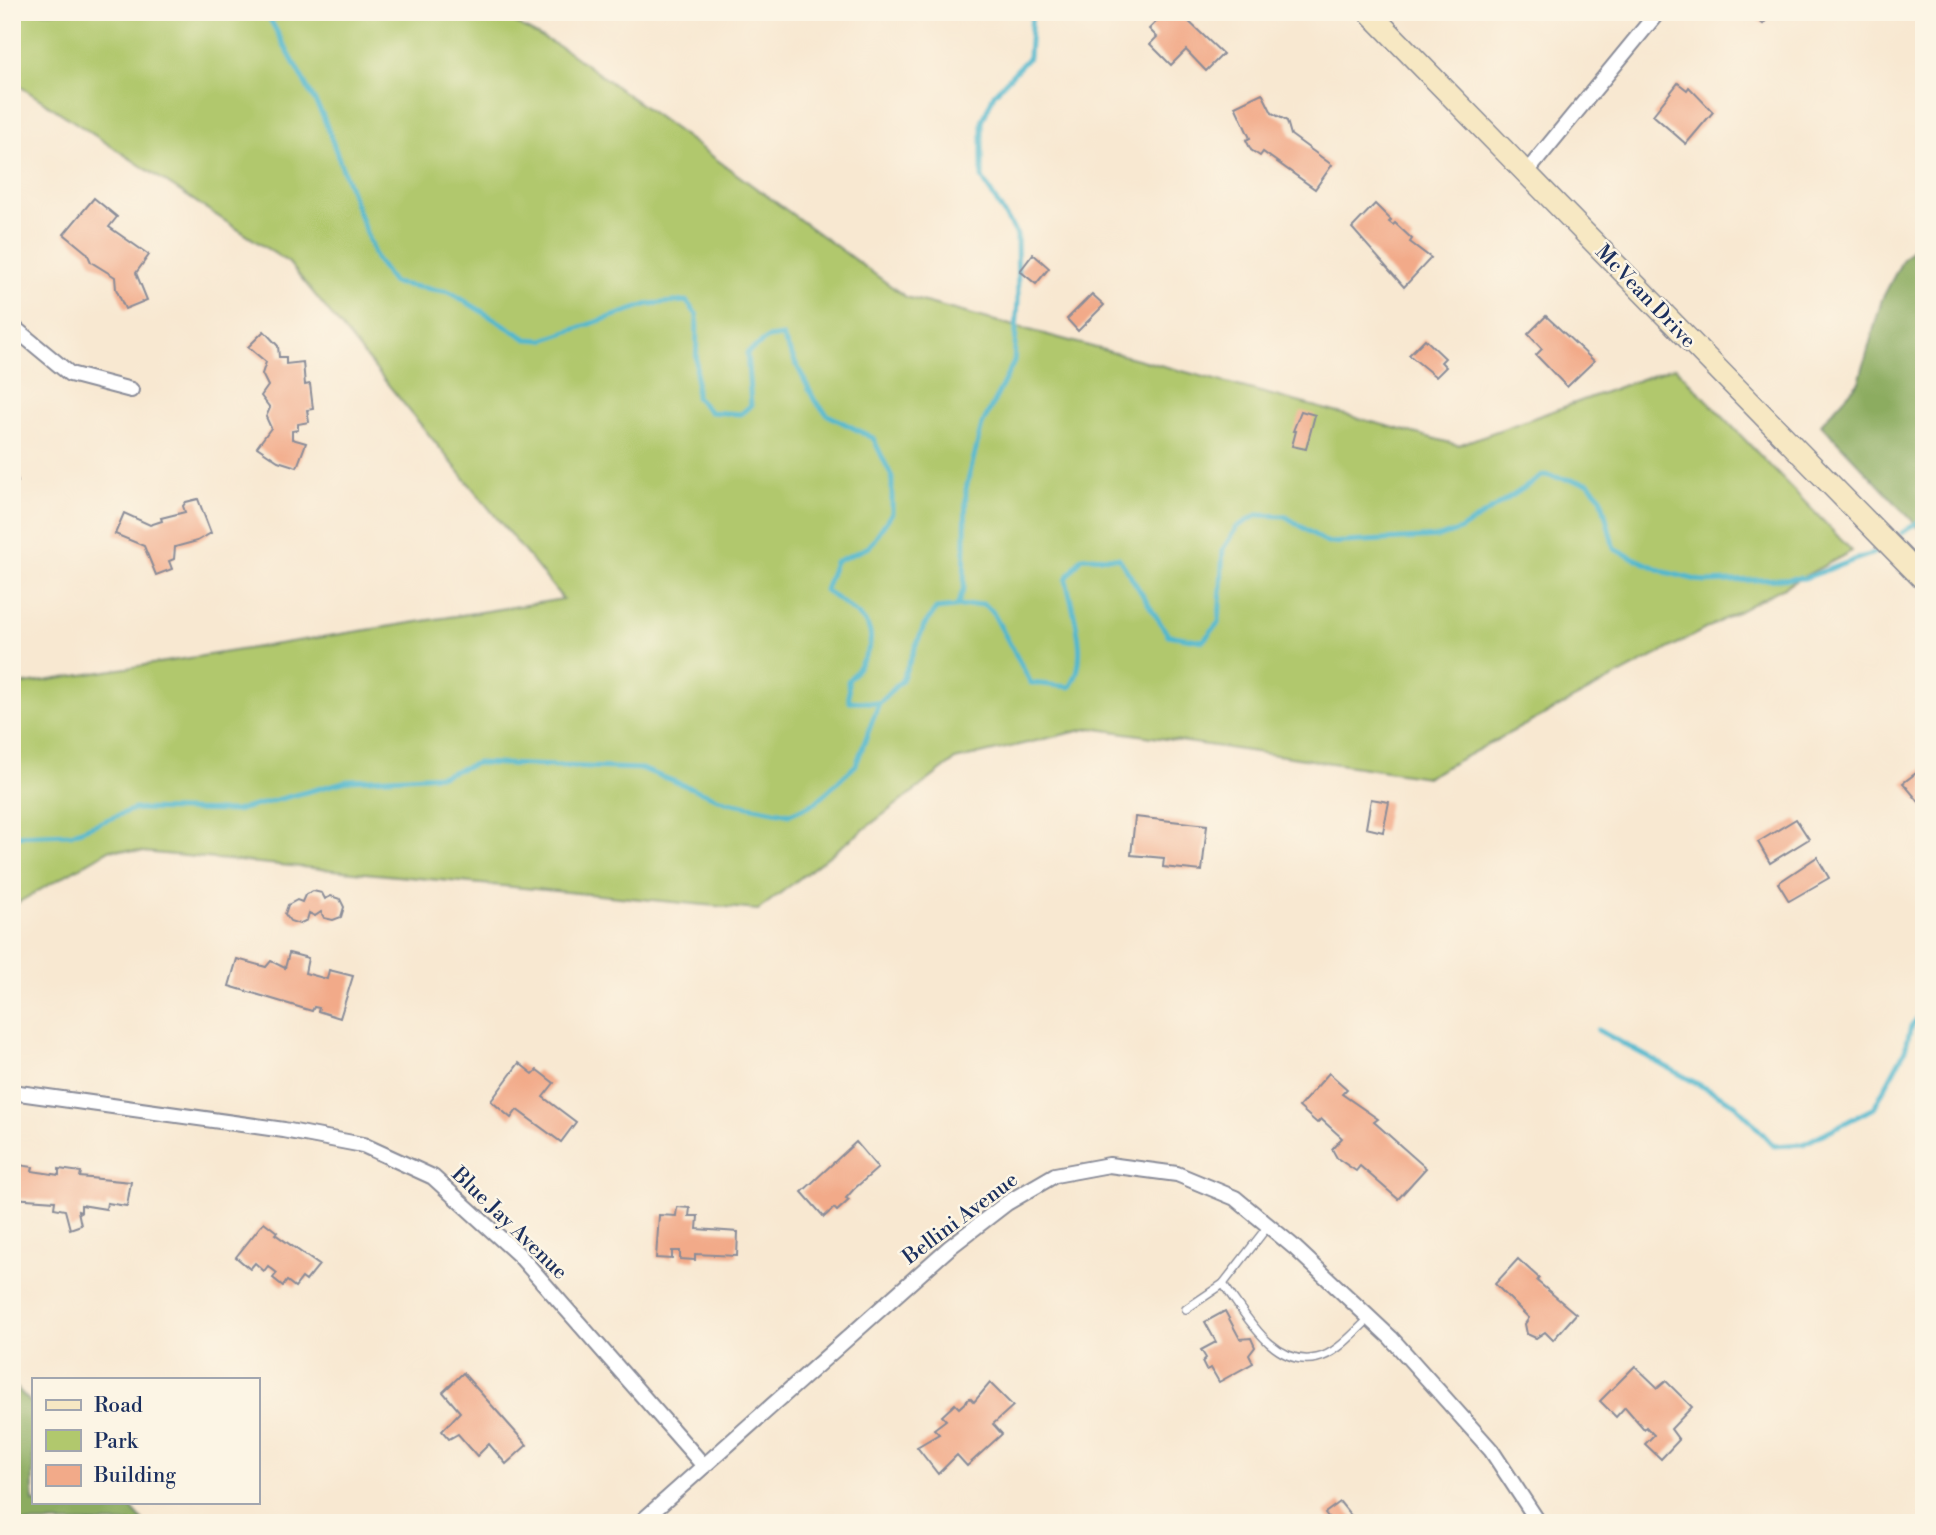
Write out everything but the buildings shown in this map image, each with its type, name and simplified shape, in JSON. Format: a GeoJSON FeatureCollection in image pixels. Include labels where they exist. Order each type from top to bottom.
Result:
{"type":"FeatureCollection","features":[{"type":"Feature","properties":{"kind":"main road","name":"McVean Drive"},"geometry":{"type":"LineString","coordinates":[[1369,12],[1924,580]]}},
{"type":"Feature","properties":{"kind":"street"},"geometry":{"type":"LineString","coordinates":[[1527,173],[1658,12]]}},
{"type":"Feature","properties":{"kind":"street"},"geometry":{"type":"LineString","coordinates":[[12,326],[70,374],[131,390]]}},
{"type":"Feature","properties":{"kind":"street","name":"Blue Jay Avenue"},"geometry":{"type":"LineString","coordinates":[[12,1092],[284,1130],[363,1145],[433,1177],[519,1255],[704,1466]]}},
{"type":"Feature","properties":{"kind":"street","name":"Bellini Avenue"},"geometry":{"type":"LineString","coordinates":[[640,1523],[950,1247],[1007,1203],[1055,1175],[1109,1165],[1177,1174],[1236,1198],[1370,1318],[1491,1450],[1539,1523]]}},
{"type":"Feature","properties":{"kind":"lane"},"geometry":{"type":"LineString","coordinates":[[1186,1309],[1223,1284],[1268,1226]]}},
{"type":"Feature","properties":{"kind":"lane"},"geometry":{"type":"LineString","coordinates":[[1223,1284],[1273,1348],[1298,1357],[1317,1358],[1335,1349],[1370,1318]]}},
{"type":"Feature","properties":{"kind":"green space"},"geometry":{"type":"Polygon","coordinates":[[[12,12],[494,12],[566,50],[906,297],[1458,445],[1675,367],[1852,551],[1427,777],[1091,728],[955,760],[758,910],[111,849],[12,906],[12,686],[563,599],[289,263],[12,81],[12,12]]]}},
{"type":"Feature","properties":{"kind":"green space"},"geometry":{"type":"Polygon","coordinates":[[[1924,236],[1924,533],[1821,424],[1859,382],[1882,299],[1903,259],[1924,236]]]}},
{"type":"Feature","properties":{"kind":"green space"},"geometry":{"type":"Polygon","coordinates":[[[12,1383],[32,1404],[32,1504],[128,1504],[145,1523],[12,1523],[12,1383]]]}},
{"type":"Feature","properties":{"kind":"waterway"},"geometry":{"type":"LineString","coordinates":[[266,12],[323,116],[376,259],[393,283],[450,292],[527,339],[543,340],[649,304],[686,301],[697,315],[696,397],[710,412],[741,414],[751,405],[747,353],[768,338],[782,336],[815,401],[828,415],[873,438],[892,477],[892,513],[869,547],[835,562],[825,590],[863,620],[871,638],[861,664],[848,681],[849,701],[879,703]]}},
{"type":"Feature","properties":{"kind":"waterway"},"geometry":{"type":"LineString","coordinates":[[957,606],[964,588],[966,489],[982,425],[1014,362],[1018,300],[1017,235],[982,178],[982,122],[994,94],[1029,57],[1032,12]]}},
{"type":"Feature","properties":{"kind":"waterway"},"geometry":{"type":"LineString","coordinates":[[12,836],[71,834],[134,809],[235,811],[351,780],[443,775],[477,763],[642,769],[728,802],[790,814],[815,803],[856,765],[879,703],[902,680],[924,626],[936,609],[983,604],[992,611],[1031,683],[1070,687],[1076,675],[1080,649],[1066,579],[1082,557],[1119,558],[1168,635],[1203,641],[1219,622],[1223,549],[1237,527],[1257,515],[1285,516],[1327,543],[1439,537],[1460,530],[1544,475],[1588,483],[1601,497],[1614,549],[1665,572],[1705,582],[1805,578],[1874,553]]}},
{"type":"Feature","properties":{"kind":"waterway"},"geometry":{"type":"LineString","coordinates":[[1902,533],[1924,518]]}},
{"type":"Feature","properties":{"kind":"waterway"},"geometry":{"type":"LineString","coordinates":[[1598,1030],[1735,1104],[1774,1146],[1803,1144],[1874,1108],[1905,1050],[1911,1026],[1924,1010]]}}]}
